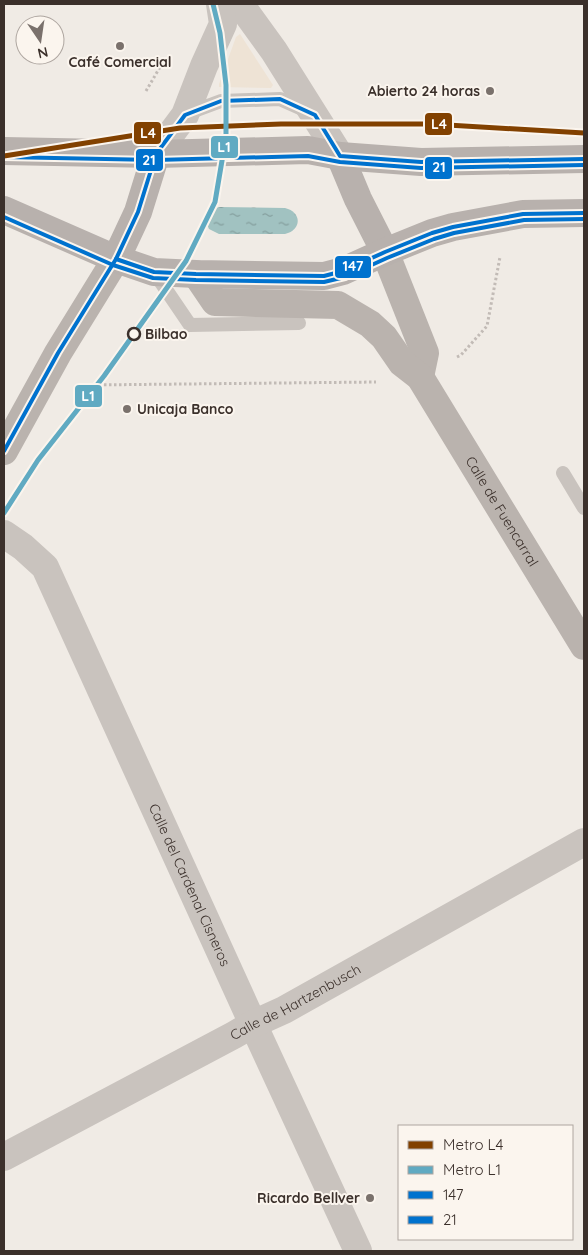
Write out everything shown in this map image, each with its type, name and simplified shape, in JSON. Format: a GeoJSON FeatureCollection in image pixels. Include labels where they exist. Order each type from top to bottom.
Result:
{"type":"FeatureCollection","features":[{"type":"Feature","properties":{"kind":"main road"},"geometry":{"type":"LineString","coordinates":[[4,151],[156,154],[308,150],[340,156],[422,162],[584,159]]}},
{"type":"Feature","properties":{"kind":"main road"},"geometry":{"type":"LineString","coordinates":[[116,259],[138,212],[156,154]]}},
{"type":"Feature","properties":{"kind":"main road"},"geometry":{"type":"LineString","coordinates":[[340,156],[358,199],[384,252]]}},
{"type":"Feature","properties":{"kind":"main road"},"geometry":{"type":"LineString","coordinates":[[4,210],[116,259],[154,272],[324,276],[343,271],[384,252],[432,233],[453,227],[523,214],[584,214]]}},
{"type":"Feature","properties":{"kind":"street"},"geometry":{"type":"LineString","coordinates":[[156,154],[185,115],[223,24],[220,4]]}},
{"type":"Feature","properties":{"kind":"street"},"geometry":{"type":"LineString","coordinates":[[240,4],[274,51],[340,156]]}},
{"type":"Feature","properties":{"kind":"street"},"geometry":{"type":"LineString","coordinates":[[384,252],[425,353],[420,377]]}},
{"type":"Feature","properties":{"kind":"street"},"geometry":{"type":"LineString","coordinates":[[4,451],[58,352],[116,259]]}},
{"type":"Feature","properties":{"kind":"street","name":"Calle de Fuencarral"},"geometry":{"type":"LineString","coordinates":[[196,274],[215,302],[338,305],[370,324],[384,337],[402,363],[420,377],[584,646]]}},
{"type":"Feature","properties":{"kind":"street","name":"Calle del Cardenal Cisneros"},"geometry":{"type":"LineString","coordinates":[[4,534],[23,547],[45,568],[358,1251]]}},
{"type":"Feature","properties":{"kind":"street","name":"Calle de Hartzenbusch"},"geometry":{"type":"LineString","coordinates":[[4,1157],[253,1024],[284,1010],[584,842]]}},
{"type":"Feature","properties":{"kind":"lane"},"geometry":{"type":"LineString","coordinates":[[185,115],[221,101],[280,99],[315,115]]}},
{"type":"Feature","properties":{"kind":"lane"},"geometry":{"type":"LineString","coordinates":[[154,272],[190,325],[300,323]]}},
{"type":"Feature","properties":{"kind":"lane"},"geometry":{"type":"LineString","coordinates":[[563,472],[584,508]]}},
{"type":"Feature","properties":{"kind":"path"},"geometry":{"type":"LineString","coordinates":[[146,91],[163,62]]}},
{"type":"Feature","properties":{"kind":"path"},"geometry":{"type":"LineString","coordinates":[[420,377],[461,355],[487,326],[500,257]]}},
{"type":"Feature","properties":{"kind":"path"},"geometry":{"type":"LineString","coordinates":[[90,385],[382,382]]}},
{"type":"Feature","properties":{"kind":"shaded area"},"geometry":{"type":"Polygon","coordinates":[[[240,34],[273,85],[271,88],[219,87],[236,37],[240,34]]]}},
{"type":"Feature","properties":{"kind":"water"},"geometry":{"type":"Polygon","coordinates":[[[219,207],[285,208],[295,213],[298,221],[295,229],[285,234],[219,234],[209,229],[207,218],[212,210],[219,207]]]}},
{"type":"Feature","properties":{"kind":"metro line","name":"L1"},"geometry":{"type":"LineString","coordinates":[[4,513],[38,460],[104,376],[186,261],[215,202],[226,137],[226,85],[220,33],[213,4]]}},
{"type":"Feature","properties":{"kind":"metro line","name":"L4"},"geometry":{"type":"LineString","coordinates":[[4,156],[180,128],[281,124],[431,124],[584,133]]}},
{"type":"Feature","properties":{"kind":"transit line","name":"147"},"geometry":{"type":"LineString","coordinates":[[4,451],[58,353],[116,259],[138,212],[156,154],[185,115],[221,101],[280,99],[315,115],[340,156],[421,162],[584,159]]}},
{"type":"Feature","properties":{"kind":"transit line","name":"21"},"geometry":{"type":"LineString","coordinates":[[4,157],[156,160],[308,156],[340,162],[421,168],[584,165]]}},
{"type":"Feature","properties":{"kind":"transit line","name":"147"},"geometry":{"type":"LineString","coordinates":[[116,259],[154,272],[324,276],[343,271],[432,233],[453,227],[523,214],[584,213]]}},
{"type":"Feature","properties":{"kind":"transit line","name":"21"},"geometry":{"type":"LineString","coordinates":[[4,217],[113,265],[153,278],[324,282],[345,277],[434,239],[454,233],[524,220],[584,219]]}},
{"type":"Feature","properties":{"kind":"place","name":"Café Comercial"},"geometry":{"type":"Point","coordinates":[120,46]}},
{"type":"Feature","properties":{"kind":"place","name":"Abierto 24 horas"},"geometry":{"type":"Point","coordinates":[490,91]}},
{"type":"Feature","properties":{"kind":"place","name":"Bilbao"},"geometry":{"type":"Point","coordinates":[134,334]}},
{"type":"Feature","properties":{"kind":"place","name":"Unicaja Banco"},"geometry":{"type":"Point","coordinates":[127,409]}},
{"type":"Feature","properties":{"kind":"place","name":"Ricardo Bellver"},"geometry":{"type":"Point","coordinates":[370,1198]}}]}
